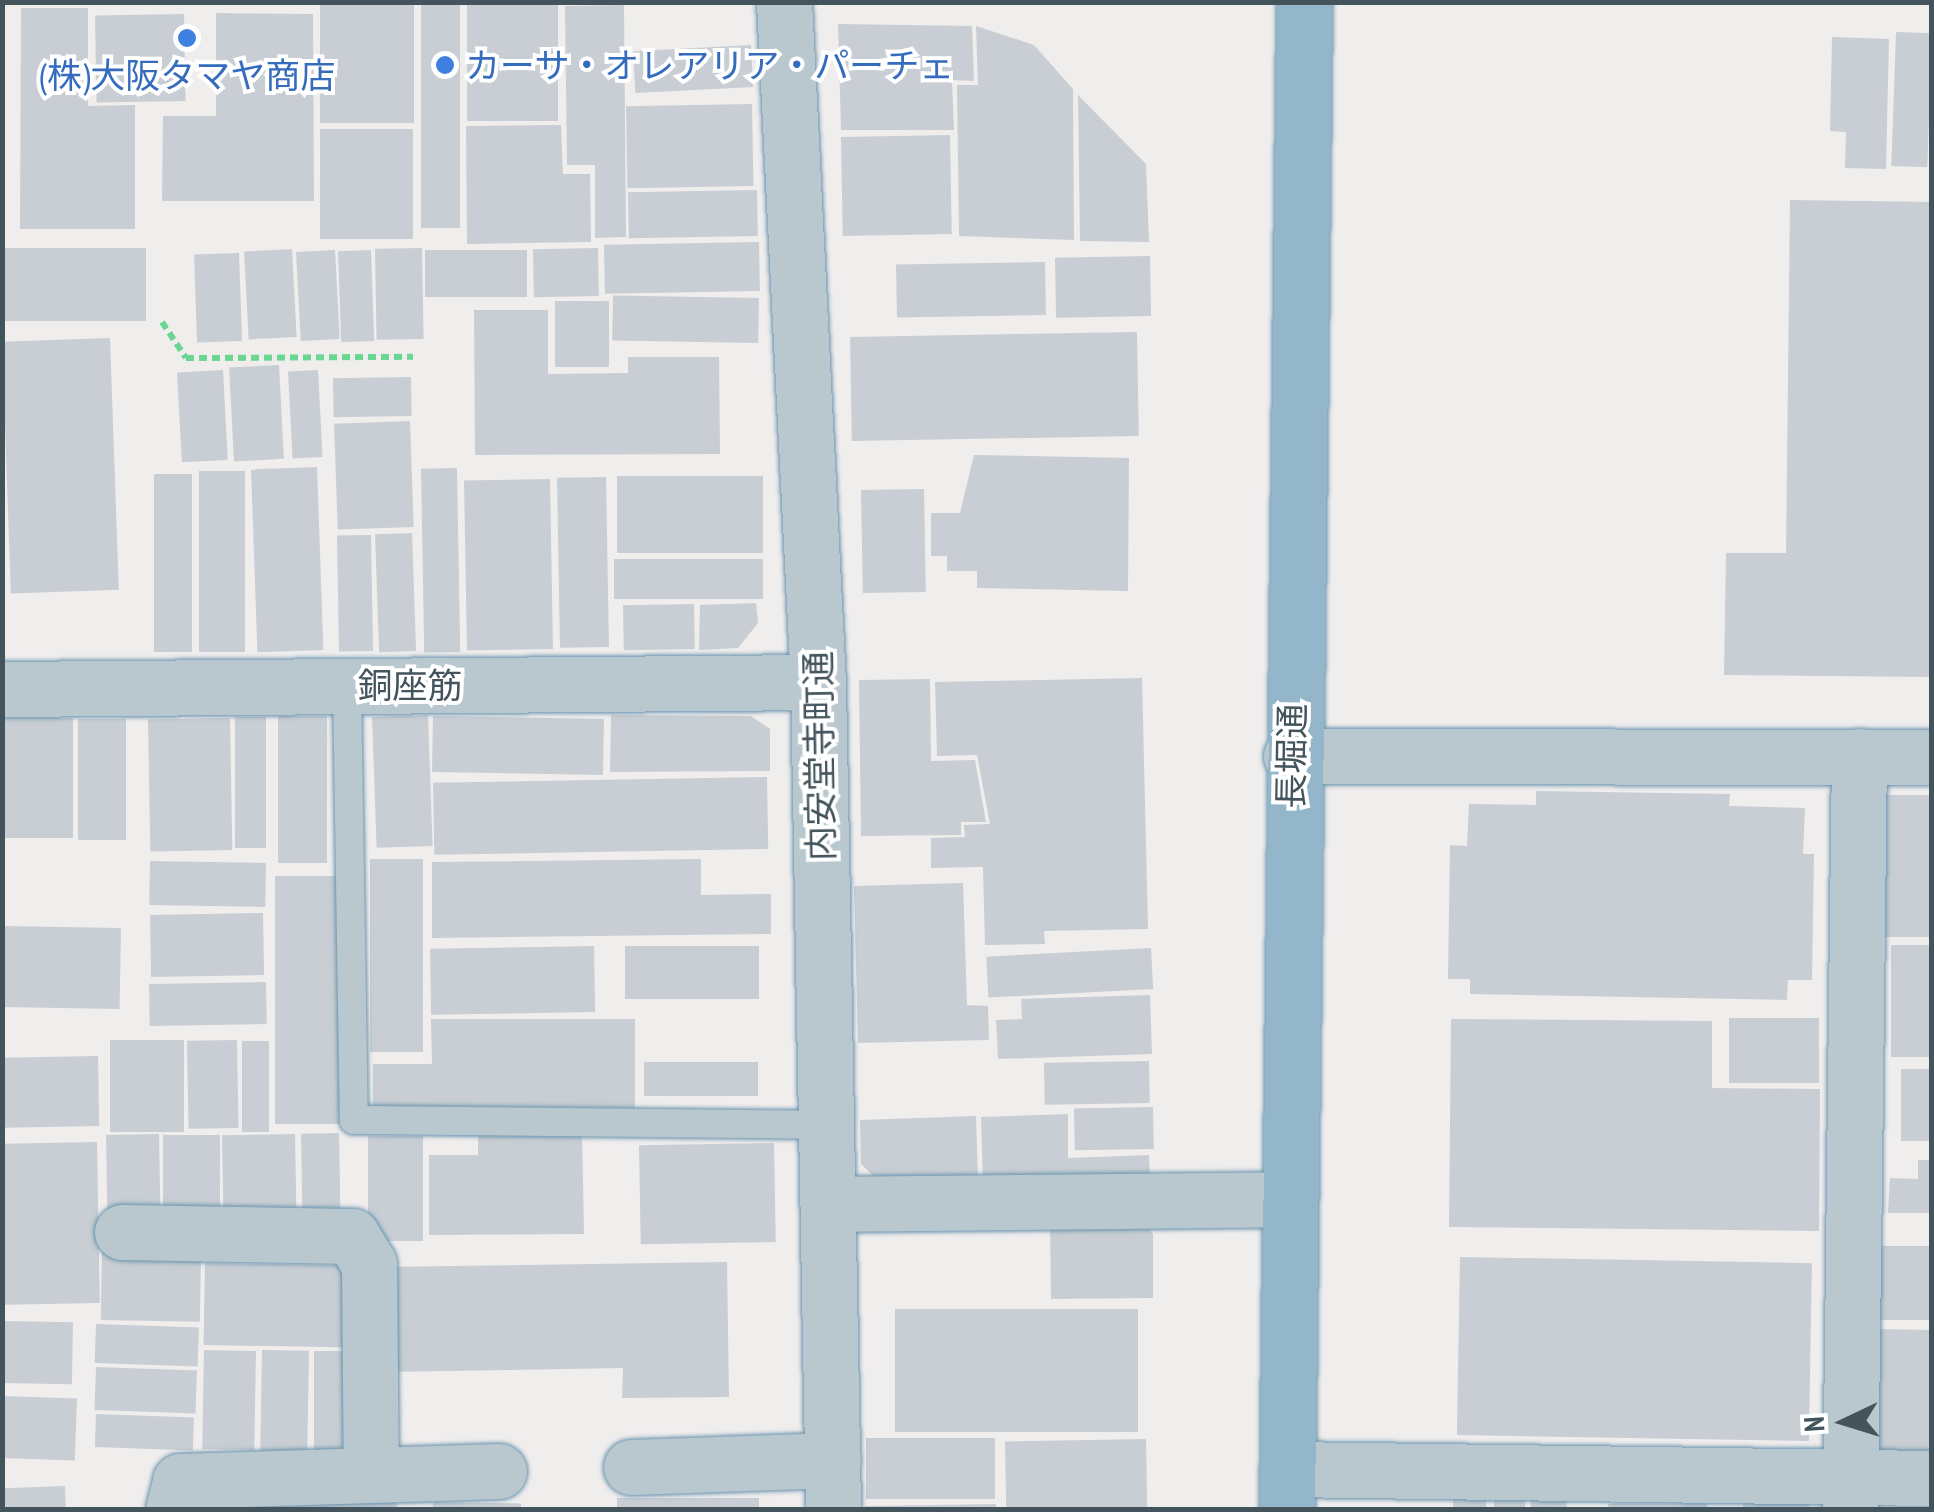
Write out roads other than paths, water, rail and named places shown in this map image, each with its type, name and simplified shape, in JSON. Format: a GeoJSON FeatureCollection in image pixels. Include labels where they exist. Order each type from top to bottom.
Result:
{"type":"FeatureCollection","features":[{"type":"Feature","properties":{"kind":"highway","name":"長堀通"},"geometry":{"type":"LineString","coordinates":[[1287,1489],[1284,1199],[1304,2]]}},
{"type":"Feature","properties":{"kind":"street","name":"内安堂寺町通"},"geometry":{"type":"LineString","coordinates":[[784,2],[818,682],[833,1484]]}},
{"type":"Feature","properties":{"kind":"street","name":"銅座筋"},"geometry":{"type":"LineString","coordinates":[[2,688],[818,682]]}},
{"type":"Feature","properties":{"kind":"street"},"geometry":{"type":"LineString","coordinates":[[1291,756],[1932,757]]}},
{"type":"Feature","properties":{"kind":"street"},"geometry":{"type":"LineString","coordinates":[[1850,1493],[1859,756]]}},
{"type":"Feature","properties":{"kind":"street"},"geometry":{"type":"LineString","coordinates":[[828,1204],[1284,1199]]}},
{"type":"Feature","properties":{"kind":"street"},"geometry":{"type":"LineString","coordinates":[[122,1232],[352,1236],[369,1264],[371,1474]]}},
{"type":"Feature","properties":{"kind":"street"},"geometry":{"type":"LineString","coordinates":[[630,1467],[833,1484]]}},
{"type":"Feature","properties":{"kind":"street"},"geometry":{"type":"LineString","coordinates":[[173,1510],[180,1481],[499,1471]]}},
{"type":"Feature","properties":{"kind":"street"},"geometry":{"type":"LineString","coordinates":[[1287,1489],[1850,1493],[1932,1478]]}},
{"type":"Feature","properties":{"kind":"lane"},"geometry":{"type":"LineString","coordinates":[[348,686],[354,1120],[827,1125]]}},
{"type":"Feature","properties":{"kind":"place","name":"(株)大阪タマヤ商店"},"geometry":{"type":"Point","coordinates":[187,38]}},
{"type":"Feature","properties":{"kind":"place","name":"カーサ・オレアリア・パーチェ"},"geometry":{"type":"Point","coordinates":[445,65]}}]}
